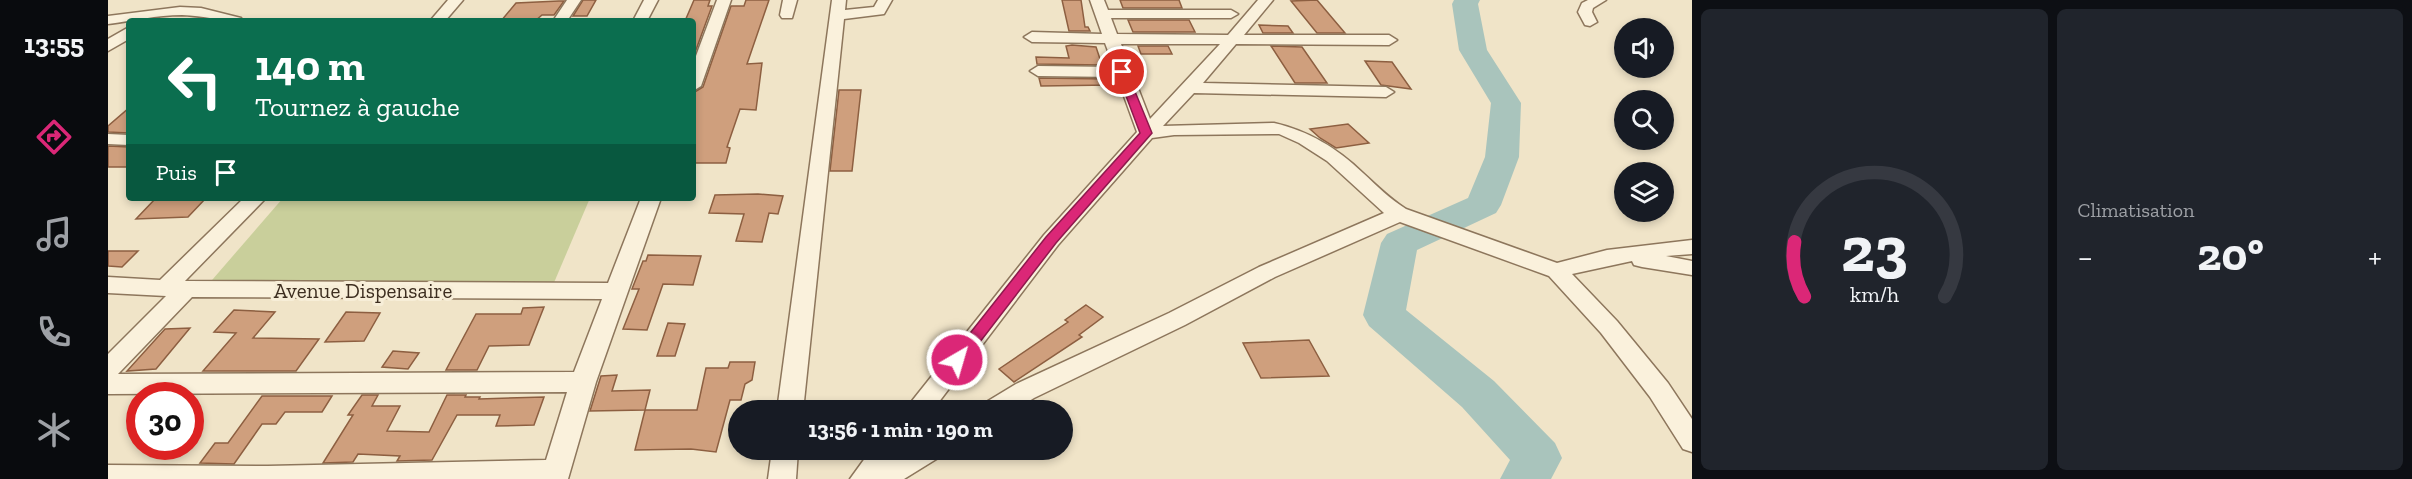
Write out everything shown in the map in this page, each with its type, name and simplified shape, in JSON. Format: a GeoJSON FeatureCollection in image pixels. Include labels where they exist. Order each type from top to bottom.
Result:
{"type":"FeatureCollection","features":[{"type":"Feature","properties":{"kind":"street"},"geometry":{"type":"LineString","coordinates":[[148,17],[164,0]]}},
{"type":"Feature","properties":{"kind":"street"},"geometry":{"type":"LineString","coordinates":[[440,18],[456,0]]}},
{"type":"Feature","properties":{"kind":"street"},"geometry":{"type":"LineString","coordinates":[[562,18],[574,0]]}},
{"type":"Feature","properties":{"kind":"street"},"geometry":{"type":"LineString","coordinates":[[642,18],[651,0]]}},
{"type":"Feature","properties":{"kind":"street"},"geometry":{"type":"LineString","coordinates":[[698,61],[724,0]]}},
{"type":"Feature","properties":{"kind":"street"},"geometry":{"type":"LineString","coordinates":[[791,400],[838,8],[879,10],[885,0]]}},
{"type":"Feature","properties":{"kind":"street"},"geometry":{"type":"LineString","coordinates":[[1224,0],[1234,28]]}},
{"type":"Feature","properties":{"kind":"street"},"geometry":{"type":"LineString","coordinates":[[926,400],[1051,240],[1146,133],[1190,88],[1234,28],[1266,0]]}},
{"type":"Feature","properties":{"kind":"street"},"geometry":{"type":"LineString","coordinates":[[1590,22],[1585,12],[1587,6],[1599,0]]}},
{"type":"Feature","properties":{"kind":"street"},"geometry":{"type":"LineString","coordinates":[[1099,7],[1234,28],[1389,40]]}},
{"type":"Feature","properties":{"kind":"street"},"geometry":{"type":"LineString","coordinates":[[1099,7],[1113,39],[1122,72],[1146,133]]}},
{"type":"Feature","properties":{"kind":"street"},"geometry":{"type":"LineString","coordinates":[[148,17],[201,12],[224,18]]}},
{"type":"Feature","properties":{"kind":"street"},"geometry":{"type":"LineString","coordinates":[[108,20],[126,19]]}},
{"type":"Feature","properties":{"kind":"street"},"geometry":{"type":"LineString","coordinates":[[1032,37],[1113,39],[1234,28]]}},
{"type":"Feature","properties":{"kind":"street"},"geometry":{"type":"LineString","coordinates":[[108,46],[126,34]]}},
{"type":"Feature","properties":{"kind":"street"},"geometry":{"type":"LineString","coordinates":[[1038,71],[1122,72]]}},
{"type":"Feature","properties":{"kind":"street"},"geometry":{"type":"LineString","coordinates":[[1190,88],[1386,92]]}},
{"type":"Feature","properties":{"kind":"street"},"geometry":{"type":"LineString","coordinates":[[1146,133],[1174,130],[1274,128],[1286,130],[1316,146],[1348,169],[1383,205],[1399,214],[1557,271],[1617,336],[1659,390],[1692,441]]}},
{"type":"Feature","properties":{"kind":"street"},"geometry":{"type":"LineString","coordinates":[[108,140],[126,140]]}},
{"type":"Feature","properties":{"kind":"street"},"geometry":{"type":"LineString","coordinates":[[108,369],[253,201]]}},
{"type":"Feature","properties":{"kind":"street"},"geometry":{"type":"LineString","coordinates":[[108,477],[556,476],[583,382],[650,201]]}},
{"type":"Feature","properties":{"kind":"street"},"geometry":{"type":"LineString","coordinates":[[1010,400],[1177,319],[1267,272],[1365,231],[1399,214]]}},
{"type":"Feature","properties":{"kind":"street"},"geometry":{"type":"LineString","coordinates":[[1557,271],[1583,261],[1642,251],[1692,247]]}},
{"type":"Feature","properties":{"kind":"street"},"geometry":{"type":"LineString","coordinates":[[1583,261],[1634,259],[1692,268]]}},
{"type":"Feature","properties":{"kind":"street","name":"Avenue Dispensaire"},"geometry":{"type":"LineString","coordinates":[[108,285],[176,288],[618,291]]}},
{"type":"Feature","properties":{"kind":"street"},"geometry":{"type":"LineString","coordinates":[[108,384],[583,382]]}},
{"type":"Feature","properties":{"kind":"street"},"geometry":{"type":"LineString","coordinates":[[782,479],[784,460]]}},
{"type":"Feature","properties":{"kind":"street"},"geometry":{"type":"LineString","coordinates":[[864,479],[878,460]]}},
{"type":"Feature","properties":{"kind":"street"},"geometry":{"type":"LineString","coordinates":[[880,479],[911,460]]}},
{"type":"Feature","properties":{"kind":"green space"},"geometry":{"type":"Polygon","coordinates":[[[280,201],[589,201],[553,285],[206,287],[280,201]]]}},
{"type":"Feature","properties":{"kind":"building"},"geometry":{"type":"Polygon","coordinates":[[[583,0],[596,0],[587,16],[573,16],[583,0]]]}},
{"type":"Feature","properties":{"kind":"building"},"geometry":{"type":"Polygon","coordinates":[[[694,0],[710,0],[708,6],[712,6],[696,50],[696,18],[686,18],[694,0]]]}},
{"type":"Feature","properties":{"kind":"building"},"geometry":{"type":"Polygon","coordinates":[[[746,0],[769,0],[747,64],[762,63],[756,110],[740,109],[727,147],[730,148],[726,163],[696,163],[696,91],[703,87],[731,6],[744,6],[746,0]]]}},
{"type":"Feature","properties":{"kind":"building"},"geometry":{"type":"Polygon","coordinates":[[[1062,0],[1081,0],[1085,27],[1088,27],[1090,31],[1069,31],[1062,0]]]}},
{"type":"Feature","properties":{"kind":"building"},"geometry":{"type":"Polygon","coordinates":[[[1120,0],[1179,0],[1182,8],[1123,8],[1120,0]]]}},
{"type":"Feature","properties":{"kind":"building"},"geometry":{"type":"Polygon","coordinates":[[[1317,0],[1345,33],[1317,33],[1291,1],[1317,0]]]}},
{"type":"Feature","properties":{"kind":"building"},"geometry":{"type":"Polygon","coordinates":[[[564,1],[554,15],[542,15],[538,18],[504,18],[516,3],[564,1]]]}},
{"type":"Feature","properties":{"kind":"building"},"geometry":{"type":"Polygon","coordinates":[[[1128,20],[1189,20],[1195,32],[1133,32],[1128,20]]]}},
{"type":"Feature","properties":{"kind":"building"},"geometry":{"type":"Polygon","coordinates":[[[1259,25],[1288,26],[1293,33],[1263,33],[1259,25]]]}},
{"type":"Feature","properties":{"kind":"building"},"geometry":{"type":"Polygon","coordinates":[[[1066,46],[1096,47],[1102,65],[1037,64],[1036,57],[1069,58],[1066,46]]]}},
{"type":"Feature","properties":{"kind":"building"},"geometry":{"type":"Polygon","coordinates":[[[1138,46],[1168,46],[1172,54],[1141,54],[1138,46]]]}},
{"type":"Feature","properties":{"kind":"building"},"geometry":{"type":"Polygon","coordinates":[[[1271,46],[1302,47],[1327,83],[1295,83],[1271,46]]]}},
{"type":"Feature","properties":{"kind":"building"},"geometry":{"type":"Polygon","coordinates":[[[1365,61],[1392,62],[1411,89],[1381,85],[1365,61]]]}},
{"type":"Feature","properties":{"kind":"building"},"geometry":{"type":"Polygon","coordinates":[[[1039,78],[1107,79],[1109,85],[1041,86],[1039,78]]]}},
{"type":"Feature","properties":{"kind":"building"},"geometry":{"type":"Polygon","coordinates":[[[839,90],[861,90],[852,171],[830,171],[839,90]]]}},
{"type":"Feature","properties":{"kind":"building"},"geometry":{"type":"Polygon","coordinates":[[[126,111],[126,133],[108,132],[108,126],[126,111]]]}},
{"type":"Feature","properties":{"kind":"building"},"geometry":{"type":"Polygon","coordinates":[[[1348,124],[1369,143],[1336,148],[1310,129],[1348,124]]]}},
{"type":"Feature","properties":{"kind":"building"},"geometry":{"type":"Polygon","coordinates":[[[108,146],[126,147],[126,167],[108,167],[108,146]]]}},
{"type":"Feature","properties":{"kind":"building"},"geometry":{"type":"Polygon","coordinates":[[[715,195],[783,196],[778,214],[769,213],[762,242],[736,241],[744,214],[709,213],[715,195]]]}},
{"type":"Feature","properties":{"kind":"building"},"geometry":{"type":"Polygon","coordinates":[[[153,201],[203,201],[188,217],[136,219],[153,201]]]}},
{"type":"Feature","properties":{"kind":"building"},"geometry":{"type":"Polygon","coordinates":[[[108,251],[138,251],[122,267],[108,266],[108,251]]]}},
{"type":"Feature","properties":{"kind":"building"},"geometry":{"type":"Polygon","coordinates":[[[648,255],[701,256],[693,285],[663,284],[647,330],[623,329],[639,289],[632,289],[643,261],[646,261],[648,255]]]}},
{"type":"Feature","properties":{"kind":"building"},"geometry":{"type":"Polygon","coordinates":[[[1086,305],[1103,317],[1079,335],[1082,337],[1014,382],[999,369],[1068,322],[1065,320],[1086,305]]]}},
{"type":"Feature","properties":{"kind":"building"},"geometry":{"type":"Polygon","coordinates":[[[544,307],[529,345],[489,346],[477,370],[446,370],[476,314],[521,314],[523,308],[544,307]]]}},
{"type":"Feature","properties":{"kind":"building"},"geometry":{"type":"Polygon","coordinates":[[[234,310],[275,312],[253,338],[319,339],[296,371],[203,371],[236,333],[214,332],[234,310]]]}},
{"type":"Feature","properties":{"kind":"building"},"geometry":{"type":"Polygon","coordinates":[[[346,312],[380,313],[364,341],[325,342],[346,312]]]}},
{"type":"Feature","properties":{"kind":"building"},"geometry":{"type":"Polygon","coordinates":[[[668,323],[685,324],[675,356],[657,356],[668,323]]]}},
{"type":"Feature","properties":{"kind":"building"},"geometry":{"type":"Polygon","coordinates":[[[190,328],[156,369],[127,371],[165,329],[190,328]]]}},
{"type":"Feature","properties":{"kind":"building"},"geometry":{"type":"Polygon","coordinates":[[[1309,340],[1329,376],[1261,378],[1243,343],[1309,340]]]}},
{"type":"Feature","properties":{"kind":"building"},"geometry":{"type":"Polygon","coordinates":[[[393,351],[419,353],[408,369],[382,367],[393,351]]]}},
{"type":"Feature","properties":{"kind":"building"},"geometry":{"type":"Polygon","coordinates":[[[730,362],[755,362],[752,380],[745,384],[741,400],[728,400],[716,452],[691,449],[635,450],[645,410],[697,410],[706,368],[728,368],[730,362]]]}},
{"type":"Feature","properties":{"kind":"building"},"geometry":{"type":"Polygon","coordinates":[[[617,375],[612,391],[650,390],[645,410],[590,411],[601,376],[617,375]]]}},
{"type":"Feature","properties":{"kind":"building"},"geometry":{"type":"Polygon","coordinates":[[[362,395],[378,395],[372,406],[400,406],[387,431],[429,432],[447,395],[466,395],[465,397],[480,397],[479,399],[544,397],[534,425],[496,426],[500,415],[457,415],[432,460],[397,461],[400,456],[358,454],[353,462],[323,463],[353,415],[348,415],[362,395]]]}},
{"type":"Feature","properties":{"kind":"building"},"geometry":{"type":"Polygon","coordinates":[[[262,396],[332,396],[322,412],[285,412],[276,424],[262,424],[234,464],[200,463],[215,443],[228,443],[262,396]]]}},
{"type":"Feature","properties":{"kind":"waterway"},"geometry":{"type":"LineString","coordinates":[[1467,0],[1465,4],[1473,50],[1506,103],[1502,157],[1483,205],[1400,243],[1384,315],[1478,394],[1538,458],[1525,479]]}},
{"type":"Feature","properties":{"kind":"route"},"geometry":{"type":"LineString","coordinates":[[957,360],[1051,240],[1146,133],[1122,72]]}}]}
